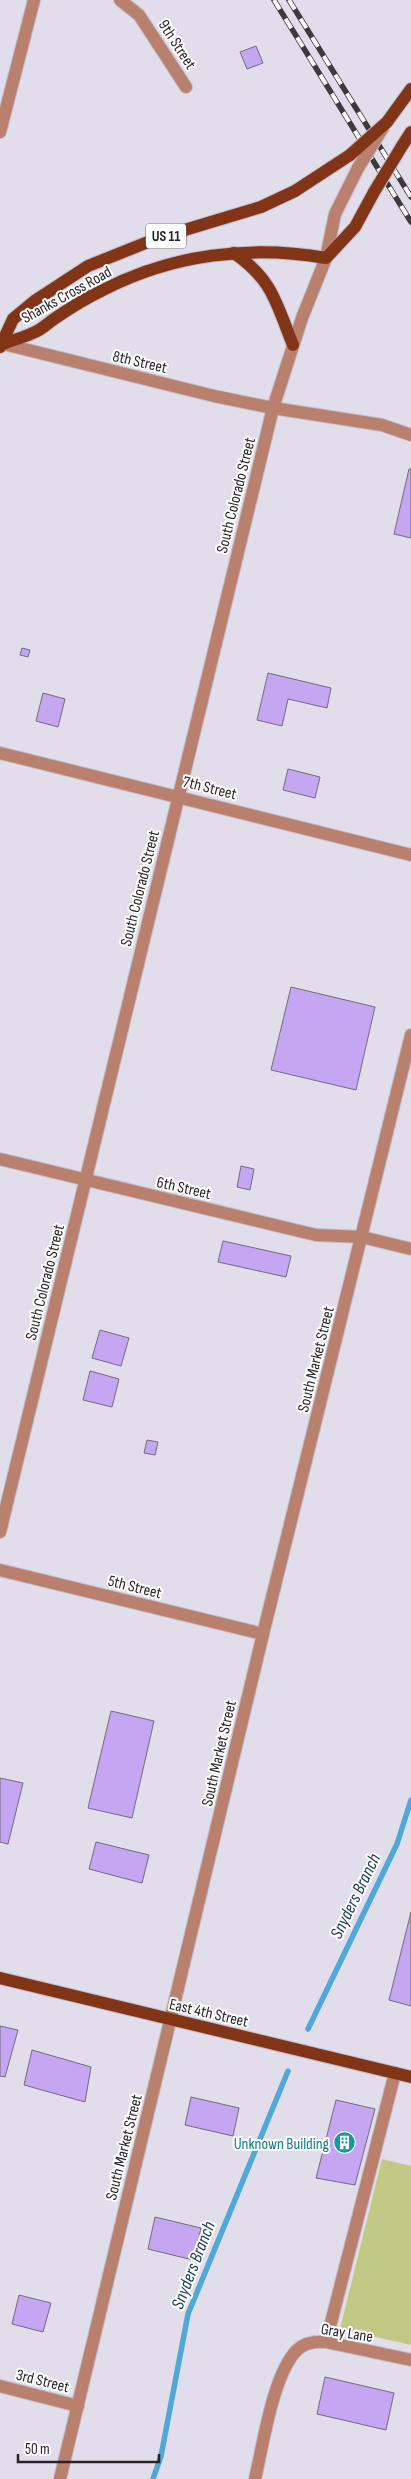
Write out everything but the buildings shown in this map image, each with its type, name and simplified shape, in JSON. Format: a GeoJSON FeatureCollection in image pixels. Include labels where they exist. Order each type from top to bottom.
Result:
{"type":"FeatureCollection","features":[{"type":"Feature","properties":{"kind":"main road","name":"South Colorado Street"},"geometry":{"type":"LineString","coordinates":[[387,122],[411,89]]}},
{"type":"Feature","properties":{"kind":"main road","name":"Shanks Cross Road"},"geometry":{"type":"LineString","coordinates":[[1,345],[13,319],[36,300],[88,266],[158,238],[261,207],[295,191],[350,155],[387,122]]}},
{"type":"Feature","properties":{"kind":"main road","name":"South Colorado Street"},"geometry":{"type":"LineString","coordinates":[[326,258],[355,227],[411,132]]}},
{"type":"Feature","properties":{"kind":"main road","name":"Shanks Cross Road"},"geometry":{"type":"LineString","coordinates":[[1,345],[36,332],[77,304],[131,276],[167,264],[201,256],[234,253],[299,253],[326,258]]}},
{"type":"Feature","properties":{"kind":"main road"},"geometry":{"type":"LineString","coordinates":[[234,253],[254,266],[266,281],[293,345]]}},
{"type":"Feature","properties":{"kind":"main road","name":"East 4th Street"},"geometry":{"type":"LineString","coordinates":[[0,1978],[411,2077]]}},
{"type":"Feature","properties":{"kind":"street"},"geometry":{"type":"LineString","coordinates":[[0,132],[34,0]]}},
{"type":"Feature","properties":{"kind":"street","name":"9th Street"},"geometry":{"type":"LineString","coordinates":[[120,0],[139,15],[186,87]]}},
{"type":"Feature","properties":{"kind":"street","name":"South Colorado Street"},"geometry":{"type":"LineString","coordinates":[[0,1532],[273,408],[293,345],[326,258],[335,214],[358,168],[387,122]]}},
{"type":"Feature","properties":{"kind":"street","name":"8th Street"},"geometry":{"type":"LineString","coordinates":[[1,345],[273,408],[382,425],[411,435]]}},
{"type":"Feature","properties":{"kind":"street","name":"7th Street"},"geometry":{"type":"LineString","coordinates":[[0,753],[411,855]]}},
{"type":"Feature","properties":{"kind":"street","name":"South Market Street"},"geometry":{"type":"LineString","coordinates":[[60,2479],[263,1634],[411,1035]]}},
{"type":"Feature","properties":{"kind":"street","name":"6th Street"},"geometry":{"type":"LineString","coordinates":[[0,1159],[316,1234],[362,1237],[411,1249]]}},
{"type":"Feature","properties":{"kind":"street","name":"5th Street"},"geometry":{"type":"LineString","coordinates":[[0,1570],[263,1634]]}},
{"type":"Feature","properties":{"kind":"street"},"geometry":{"type":"LineString","coordinates":[[326,2342],[395,2073]]}},
{"type":"Feature","properties":{"kind":"street","name":"Gray Lane"},"geometry":{"type":"LineString","coordinates":[[255,2479],[283,2370],[296,2351],[313,2341],[326,2342],[411,2360]]}},
{"type":"Feature","properties":{"kind":"street","name":"3rd Street"},"geometry":{"type":"LineString","coordinates":[[0,2386],[78,2406]]}},
{"type":"Feature","properties":{"kind":"green space"},"geometry":{"type":"Polygon","coordinates":[[[382,2159],[411,2166],[411,2345],[340,2329],[382,2159]]]}},
{"type":"Feature","properties":{"kind":"waterway","name":"Snyders Branch"},"geometry":{"type":"LineString","coordinates":[[308,2029],[397,1844],[411,1800]]}},
{"type":"Feature","properties":{"kind":"waterway","name":"Snyders Branch"},"geometry":{"type":"LineString","coordinates":[[153,2479],[161,2456],[188,2314],[288,2071]]}},
{"type":"Feature","properties":{"kind":"railway"},"geometry":{"type":"LineString","coordinates":[[274,0],[411,222]]}},
{"type":"Feature","properties":{"kind":"railway"},"geometry":{"type":"LineString","coordinates":[[289,0],[411,197]]}},
{"type":"Feature","properties":{"kind":"place","name":"Unknown Building"},"geometry":{"type":"Point","coordinates":[345,2143]}}]}
